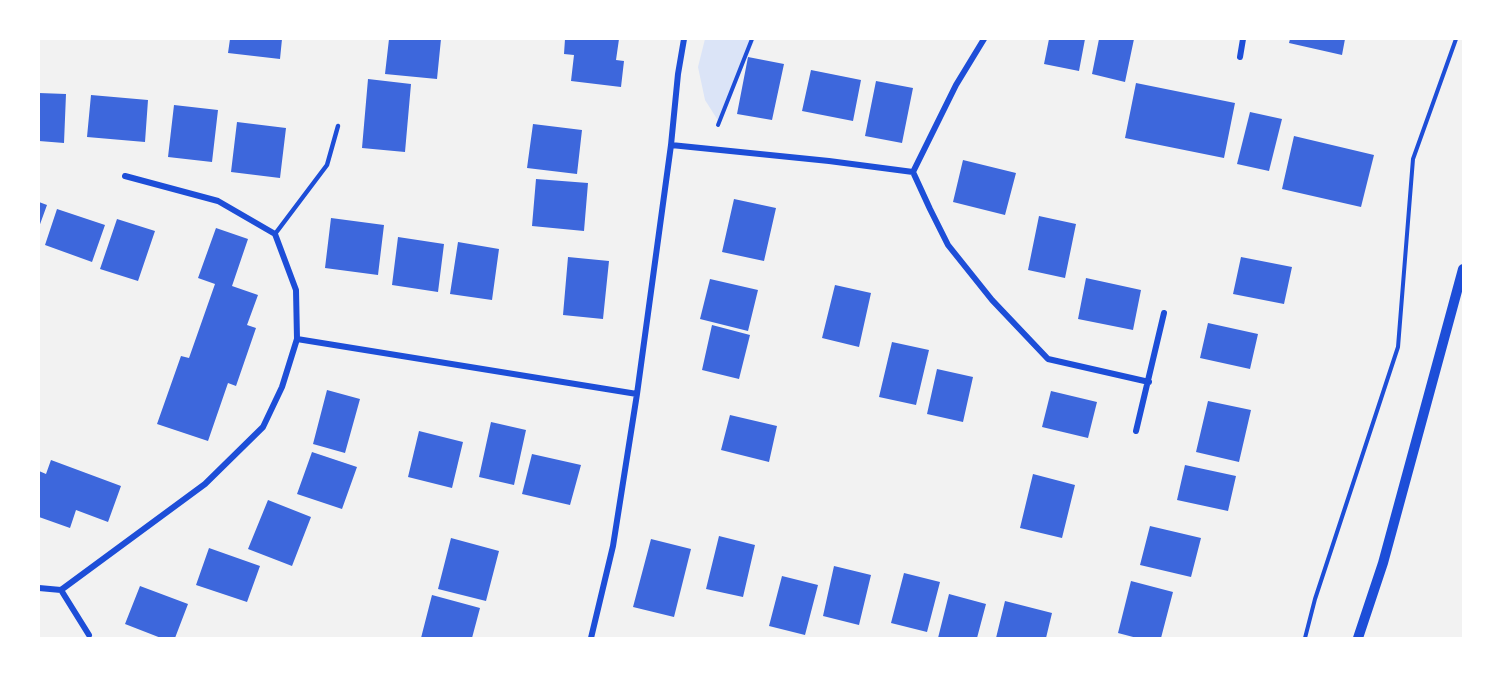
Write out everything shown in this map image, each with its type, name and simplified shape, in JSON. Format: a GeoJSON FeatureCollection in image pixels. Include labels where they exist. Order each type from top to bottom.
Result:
{"type":"FeatureCollection","features":[{"type":"Feature","properties":{"kind":"street"},"geometry":{"type":"LineString","coordinates":[[591,638],[613,546],[637,394],[684,39]]}},
{"type":"Feature","properties":{"kind":"street"},"geometry":{"type":"LineString","coordinates":[[913,172],[956,85],[984,39]]}},
{"type":"Feature","properties":{"kind":"street"},"geometry":{"type":"LineString","coordinates":[[1240,57],[1243,39]]}},
{"type":"Feature","properties":{"kind":"street"},"geometry":{"type":"LineString","coordinates":[[671,145],[913,172]]}},
{"type":"Feature","properties":{"kind":"street"},"geometry":{"type":"LineString","coordinates":[[913,172],[948,245],[992,300],[1048,359],[1149,382]]}},
{"type":"Feature","properties":{"kind":"street"},"geometry":{"type":"LineString","coordinates":[[39,588],[61,590],[205,484],[263,427],[282,387],[297,339],[296,290],[274,234],[219,201],[125,176]]}},
{"type":"Feature","properties":{"kind":"street"},"geometry":{"type":"LineString","coordinates":[[1358,638],[1383,563],[1463,269]]}},
{"type":"Feature","properties":{"kind":"street"},"geometry":{"type":"LineString","coordinates":[[1136,431],[1164,313]]}},
{"type":"Feature","properties":{"kind":"street"},"geometry":{"type":"LineString","coordinates":[[297,339],[637,394]]}},
{"type":"Feature","properties":{"kind":"street"},"geometry":{"type":"LineString","coordinates":[[61,590],[88,635]]}},
{"type":"Feature","properties":{"kind":"lane"},"geometry":{"type":"LineString","coordinates":[[274,234],[327,165],[338,126]]}},
{"type":"Feature","properties":{"kind":"path"},"geometry":{"type":"LineString","coordinates":[[714,149],[719,122],[752,39]]}},
{"type":"Feature","properties":{"kind":"path"},"geometry":{"type":"LineString","coordinates":[[1305,638],[1315,599],[1398,347],[1413,159],[1456,39]]}},
{"type":"Feature","properties":{"kind":"shaded area"},"geometry":{"type":"Polygon","coordinates":[[[705,39],[755,39],[719,122],[705,100],[698,67],[705,39]]]}},
{"type":"Feature","properties":{"kind":"building"},"geometry":{"type":"Polygon","coordinates":[[[230,39],[282,39],[280,59],[228,53],[230,39]]]}},
{"type":"Feature","properties":{"kind":"building"},"geometry":{"type":"Polygon","coordinates":[[[389,39],[441,39],[437,79],[385,74],[389,39]]]}},
{"type":"Feature","properties":{"kind":"building"},"geometry":{"type":"Polygon","coordinates":[[[565,39],[619,39],[616,60],[624,61],[621,87],[571,81],[574,55],[564,54],[565,39]]]}},
{"type":"Feature","properties":{"kind":"building"},"geometry":{"type":"Polygon","coordinates":[[[1049,39],[1085,39],[1079,71],[1044,64],[1049,39]]]}},
{"type":"Feature","properties":{"kind":"building"},"geometry":{"type":"Polygon","coordinates":[[[1099,39],[1134,39],[1125,82],[1092,74],[1099,39]]]}},
{"type":"Feature","properties":{"kind":"building"},"geometry":{"type":"Polygon","coordinates":[[[1290,39],[1345,39],[1342,55],[1289,43],[1290,39]]]}},
{"type":"Feature","properties":{"kind":"building"},"geometry":{"type":"Polygon","coordinates":[[[748,57],[784,64],[772,120],[737,114],[748,57]]]}},
{"type":"Feature","properties":{"kind":"building"},"geometry":{"type":"Polygon","coordinates":[[[811,70],[861,80],[853,121],[802,111],[811,70]]]}},
{"type":"Feature","properties":{"kind":"building"},"geometry":{"type":"Polygon","coordinates":[[[368,79],[411,84],[405,152],[362,148],[368,79]]]}},
{"type":"Feature","properties":{"kind":"building"},"geometry":{"type":"Polygon","coordinates":[[[876,81],[913,88],[902,143],[865,136],[876,81]]]}},
{"type":"Feature","properties":{"kind":"building"},"geometry":{"type":"Polygon","coordinates":[[[1136,83],[1235,103],[1224,158],[1125,138],[1136,83]]]}},
{"type":"Feature","properties":{"kind":"building"},"geometry":{"type":"Polygon","coordinates":[[[39,93],[66,94],[64,143],[39,141],[39,93]]]}},
{"type":"Feature","properties":{"kind":"building"},"geometry":{"type":"Polygon","coordinates":[[[91,95],[148,100],[145,142],[87,137],[91,95]]]}},
{"type":"Feature","properties":{"kind":"building"},"geometry":{"type":"Polygon","coordinates":[[[174,105],[218,110],[212,162],[168,157],[174,105]]]}},
{"type":"Feature","properties":{"kind":"building"},"geometry":{"type":"Polygon","coordinates":[[[1250,112],[1282,119],[1269,171],[1237,164],[1250,112]]]}},
{"type":"Feature","properties":{"kind":"building"},"geometry":{"type":"Polygon","coordinates":[[[237,122],[286,128],[280,178],[231,172],[237,122]]]}},
{"type":"Feature","properties":{"kind":"building"},"geometry":{"type":"Polygon","coordinates":[[[533,124],[582,130],[577,174],[527,168],[533,124]]]}},
{"type":"Feature","properties":{"kind":"building"},"geometry":{"type":"Polygon","coordinates":[[[1294,136],[1374,155],[1361,207],[1282,189],[1294,136]]]}},
{"type":"Feature","properties":{"kind":"building"},"geometry":{"type":"Polygon","coordinates":[[[963,160],[1016,173],[1005,215],[953,202],[963,160]]]}},
{"type":"Feature","properties":{"kind":"building"},"geometry":{"type":"Polygon","coordinates":[[[536,179],[588,183],[584,231],[532,226],[536,179]]]}},
{"type":"Feature","properties":{"kind":"building"},"geometry":{"type":"Polygon","coordinates":[[[734,199],[776,208],[764,261],[722,252],[734,199]]]}},
{"type":"Feature","properties":{"kind":"building"},"geometry":{"type":"Polygon","coordinates":[[[39,202],[47,205],[39,227],[39,202]]]}},
{"type":"Feature","properties":{"kind":"building"},"geometry":{"type":"Polygon","coordinates":[[[57,209],[105,225],[92,262],[45,245],[57,209]]]}},
{"type":"Feature","properties":{"kind":"building"},"geometry":{"type":"Polygon","coordinates":[[[1039,216],[1076,224],[1065,278],[1028,270],[1039,216]]]}},
{"type":"Feature","properties":{"kind":"building"},"geometry":{"type":"Polygon","coordinates":[[[331,218],[384,225],[378,275],[325,268],[331,218]]]}},
{"type":"Feature","properties":{"kind":"building"},"geometry":{"type":"Polygon","coordinates":[[[117,219],[155,231],[138,281],[100,269],[117,219]]]}},
{"type":"Feature","properties":{"kind":"building"},"geometry":{"type":"Polygon","coordinates":[[[216,228],[248,239],[232,286],[258,295],[247,325],[256,328],[236,386],[228,383],[208,441],[157,424],[181,356],[189,358],[215,284],[198,278],[216,228]]]}},
{"type":"Feature","properties":{"kind":"building"},"geometry":{"type":"Polygon","coordinates":[[[398,237],[444,244],[438,292],[392,285],[398,237]]]}},
{"type":"Feature","properties":{"kind":"building"},"geometry":{"type":"Polygon","coordinates":[[[458,242],[499,249],[492,300],[450,294],[458,242]]]}},
{"type":"Feature","properties":{"kind":"building"},"geometry":{"type":"Polygon","coordinates":[[[568,257],[609,261],[603,319],[563,315],[568,257]]]}},
{"type":"Feature","properties":{"kind":"building"},"geometry":{"type":"Polygon","coordinates":[[[1241,257],[1292,267],[1284,304],[1233,294],[1241,257]]]}},
{"type":"Feature","properties":{"kind":"building"},"geometry":{"type":"Polygon","coordinates":[[[1086,278],[1141,290],[1133,330],[1078,319],[1086,278]]]}},
{"type":"Feature","properties":{"kind":"building"},"geometry":{"type":"Polygon","coordinates":[[[710,279],[758,290],[748,331],[700,319],[710,279]]]}},
{"type":"Feature","properties":{"kind":"building"},"geometry":{"type":"Polygon","coordinates":[[[835,285],[871,293],[859,347],[822,338],[835,285]]]}},
{"type":"Feature","properties":{"kind":"building"},"geometry":{"type":"Polygon","coordinates":[[[1208,323],[1258,334],[1250,369],[1200,358],[1208,323]]]}},
{"type":"Feature","properties":{"kind":"building"},"geometry":{"type":"Polygon","coordinates":[[[712,325],[750,335],[739,379],[702,370],[712,325]]]}},
{"type":"Feature","properties":{"kind":"building"},"geometry":{"type":"Polygon","coordinates":[[[892,342],[929,350],[916,405],[879,397],[892,342]]]}},
{"type":"Feature","properties":{"kind":"building"},"geometry":{"type":"Polygon","coordinates":[[[937,369],[973,377],[963,422],[927,414],[937,369]]]}},
{"type":"Feature","properties":{"kind":"building"},"geometry":{"type":"Polygon","coordinates":[[[327,390],[360,399],[345,453],[313,444],[327,390]]]}},
{"type":"Feature","properties":{"kind":"building"},"geometry":{"type":"Polygon","coordinates":[[[1051,391],[1097,402],[1088,438],[1042,427],[1051,391]]]}},
{"type":"Feature","properties":{"kind":"building"},"geometry":{"type":"Polygon","coordinates":[[[1208,401],[1251,410],[1239,462],[1196,452],[1208,401]]]}},
{"type":"Feature","properties":{"kind":"building"},"geometry":{"type":"Polygon","coordinates":[[[730,415],[777,426],[769,462],[721,450],[730,415]]]}},
{"type":"Feature","properties":{"kind":"building"},"geometry":{"type":"Polygon","coordinates":[[[491,422],[526,430],[514,485],[479,477],[491,422]]]}},
{"type":"Feature","properties":{"kind":"building"},"geometry":{"type":"Polygon","coordinates":[[[419,431],[463,442],[452,488],[408,477],[419,431]]]}},
{"type":"Feature","properties":{"kind":"building"},"geometry":{"type":"Polygon","coordinates":[[[312,452],[357,467],[342,509],[297,494],[312,452]]]}},
{"type":"Feature","properties":{"kind":"building"},"geometry":{"type":"Polygon","coordinates":[[[532,454],[581,465],[570,505],[522,494],[532,454]]]}},
{"type":"Feature","properties":{"kind":"building"},"geometry":{"type":"Polygon","coordinates":[[[51,460],[121,486],[108,522],[76,510],[70,528],[39,517],[39,471],[46,474],[51,460]]]}},
{"type":"Feature","properties":{"kind":"building"},"geometry":{"type":"Polygon","coordinates":[[[1185,465],[1236,476],[1228,511],[1177,500],[1185,465]]]}},
{"type":"Feature","properties":{"kind":"building"},"geometry":{"type":"Polygon","coordinates":[[[1033,474],[1075,485],[1062,538],[1020,528],[1033,474]]]}},
{"type":"Feature","properties":{"kind":"building"},"geometry":{"type":"Polygon","coordinates":[[[268,500],[311,517],[292,566],[248,549],[268,500]]]}},
{"type":"Feature","properties":{"kind":"building"},"geometry":{"type":"Polygon","coordinates":[[[1150,526],[1201,538],[1191,577],[1140,565],[1150,526]]]}},
{"type":"Feature","properties":{"kind":"building"},"geometry":{"type":"Polygon","coordinates":[[[719,536],[755,545],[743,597],[706,589],[719,536]]]}},
{"type":"Feature","properties":{"kind":"building"},"geometry":{"type":"Polygon","coordinates":[[[451,538],[499,551],[486,601],[438,589],[451,538]]]}},
{"type":"Feature","properties":{"kind":"building"},"geometry":{"type":"Polygon","coordinates":[[[651,539],[691,549],[674,617],[633,607],[651,539]]]}},
{"type":"Feature","properties":{"kind":"building"},"geometry":{"type":"Polygon","coordinates":[[[209,548],[260,566],[247,602],[196,585],[209,548]]]}},
{"type":"Feature","properties":{"kind":"building"},"geometry":{"type":"Polygon","coordinates":[[[834,566],[871,575],[859,625],[823,616],[834,566]]]}},
{"type":"Feature","properties":{"kind":"building"},"geometry":{"type":"Polygon","coordinates":[[[904,573],[940,582],[927,632],[891,623],[904,573]]]}},
{"type":"Feature","properties":{"kind":"building"},"geometry":{"type":"Polygon","coordinates":[[[782,576],[818,585],[805,635],[769,626],[782,576]]]}},
{"type":"Feature","properties":{"kind":"building"},"geometry":{"type":"Polygon","coordinates":[[[1131,581],[1173,592],[1161,638],[1137,638],[1118,633],[1131,581]]]}},
{"type":"Feature","properties":{"kind":"building"},"geometry":{"type":"Polygon","coordinates":[[[140,586],[188,604],[175,638],[161,638],[125,624],[140,586]]]}},
{"type":"Feature","properties":{"kind":"building"},"geometry":{"type":"Polygon","coordinates":[[[949,594],[986,604],[977,638],[938,638],[949,594]]]}},
{"type":"Feature","properties":{"kind":"building"},"geometry":{"type":"Polygon","coordinates":[[[432,595],[480,608],[472,638],[421,638],[432,595]]]}},
{"type":"Feature","properties":{"kind":"building"},"geometry":{"type":"Polygon","coordinates":[[[1005,601],[1052,613],[1046,638],[996,638],[1005,601]]]}}]}
